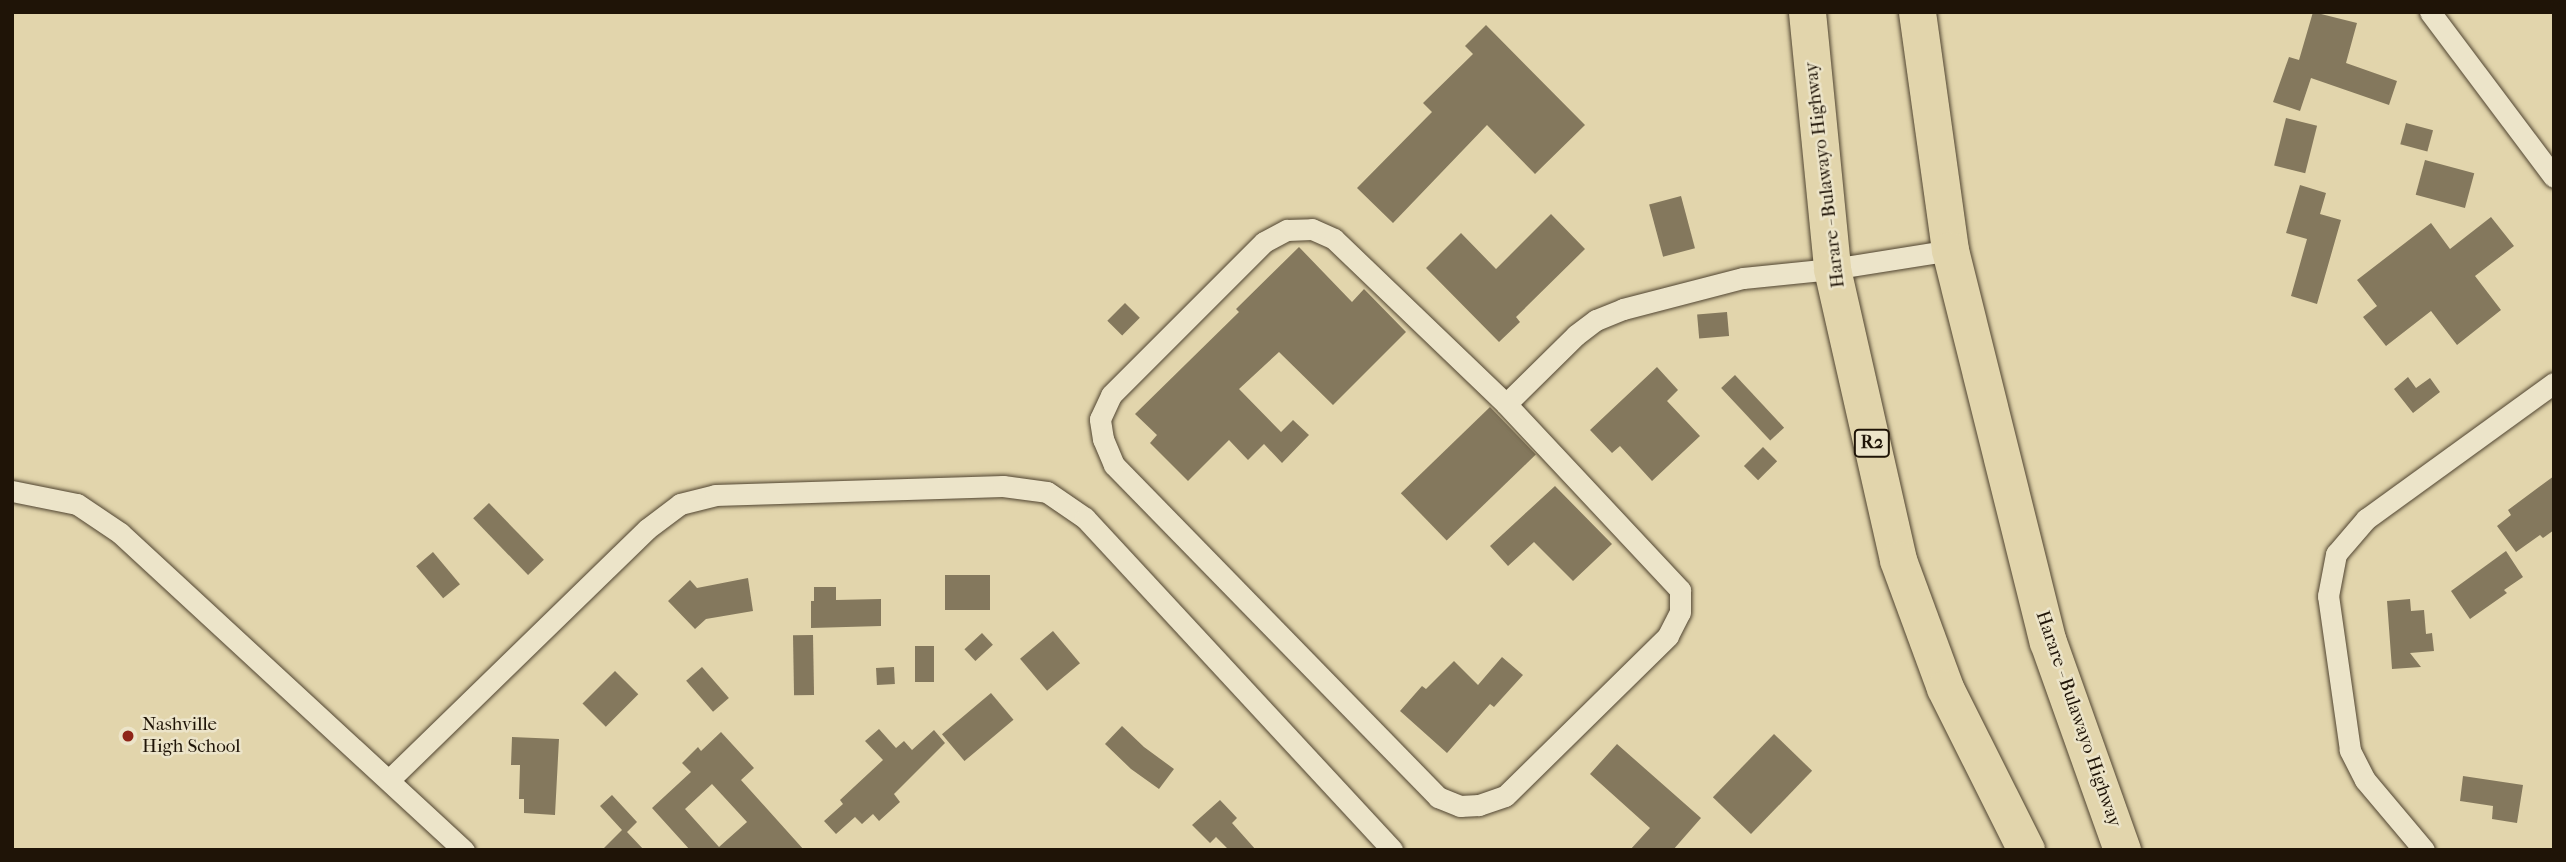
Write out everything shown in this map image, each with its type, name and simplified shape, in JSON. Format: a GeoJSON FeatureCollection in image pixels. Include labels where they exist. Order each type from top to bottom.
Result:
{"type":"FeatureCollection","features":[{"type":"Feature","properties":{"kind":"highway","name":"Harare - Bulawayo Highway"},"geometry":{"type":"LineString","coordinates":[[1807,12],[1832,269],[1898,560],[1945,688],[2026,850]]}},
{"type":"Feature","properties":{"kind":"highway","name":"Harare - Bulawayo Highway"},"geometry":{"type":"LineString","coordinates":[[1917,12],[1950,250],[2048,642],[2122,850]]}},
{"type":"Feature","properties":{"kind":"street"},"geometry":{"type":"LineString","coordinates":[[2430,12],[2554,177]]}},
{"type":"Feature","properties":{"kind":"street"},"geometry":{"type":"LineString","coordinates":[[1312,229],[1334,239],[1506,404],[1680,590],[1680,612],[1668,636],[1505,796],[1479,805],[1460,806],[1438,797],[1114,465],[1103,439],[1100,419],[1111,395],[1264,242],[1287,230],[1312,229]]}},
{"type":"Feature","properties":{"kind":"street"},"geometry":{"type":"LineString","coordinates":[[1506,404],[1576,335],[1597,320],[1623,309],[1743,278],[1832,269],[1950,250]]}},
{"type":"Feature","properties":{"kind":"street"},"geometry":{"type":"LineString","coordinates":[[2424,850],[2365,780],[2350,750],[2328,596],[2336,554],[2366,519],[2554,383]]}},
{"type":"Feature","properties":{"kind":"street"},"geometry":{"type":"LineString","coordinates":[[388,780],[647,529],[680,504],[715,495],[1003,486],[1047,492],[1085,518],[1392,850]]}},
{"type":"Feature","properties":{"kind":"street"},"geometry":{"type":"LineString","coordinates":[[12,491],[77,504],[120,533],[464,850]]}},
{"type":"Feature","properties":{"kind":"building"},"geometry":{"type":"Polygon","coordinates":[[[2313,12],[2357,23],[2346,63],[2397,81],[2389,105],[2311,78],[2300,111],[2273,102],[2289,57],[2299,60],[2313,12]]]}},
{"type":"Feature","properties":{"kind":"building"},"geometry":{"type":"Polygon","coordinates":[[[1486,25],[1585,125],[1535,174],[1487,125],[1393,223],[1357,188],[1432,112],[1423,103],[1473,54],[1465,46],[1486,25]]]}},
{"type":"Feature","properties":{"kind":"building"},"geometry":{"type":"Polygon","coordinates":[[[2286,118],[2317,126],[2305,173],[2274,166],[2286,118]]]}},
{"type":"Feature","properties":{"kind":"building"},"geometry":{"type":"Polygon","coordinates":[[[2406,123],[2433,130],[2427,151],[2400,144],[2406,123]]]}},
{"type":"Feature","properties":{"kind":"building"},"geometry":{"type":"Polygon","coordinates":[[[2425,160],[2474,173],[2465,208],[2416,195],[2425,160]]]}},
{"type":"Feature","properties":{"kind":"building"},"geometry":{"type":"Polygon","coordinates":[[[2300,185],[2326,193],[2320,214],[2341,220],[2317,304],[2291,296],[2307,239],[2286,233],[2300,185]]]}},
{"type":"Feature","properties":{"kind":"building"},"geometry":{"type":"Polygon","coordinates":[[[1681,196],[1695,248],[1663,257],[1649,205],[1681,196]]]}},
{"type":"Feature","properties":{"kind":"building"},"geometry":{"type":"Polygon","coordinates":[[[1551,214],[1585,249],[1516,317],[1520,322],[1499,342],[1426,268],[1461,233],[1496,269],[1551,214]]]}},
{"type":"Feature","properties":{"kind":"building"},"geometry":{"type":"Polygon","coordinates":[[[2491,217],[2514,246],[2475,276],[2501,310],[2457,345],[2431,311],[2386,346],[2363,317],[2377,306],[2357,280],[2431,223],[2450,249],[2491,217]]]}},
{"type":"Feature","properties":{"kind":"building"},"geometry":{"type":"Polygon","coordinates":[[[1299,247],[1352,302],[1364,289],[1406,332],[1333,405],[1279,352],[1239,389],[1281,432],[1293,420],[1309,435],[1282,463],[1264,444],[1248,460],[1229,440],[1188,481],[1150,443],[1157,435],[1135,414],[1239,312],[1236,309],[1299,247]]]}},
{"type":"Feature","properties":{"kind":"building"},"geometry":{"type":"Polygon","coordinates":[[[1125,303],[1140,318],[1122,336],[1107,321],[1125,303]]]}},
{"type":"Feature","properties":{"kind":"building"},"geometry":{"type":"Polygon","coordinates":[[[1727,312],[1729,336],[1699,339],[1697,315],[1727,312]]]}},
{"type":"Feature","properties":{"kind":"building"},"geometry":{"type":"Polygon","coordinates":[[[1657,367],[1678,390],[1667,401],[1700,436],[1652,481],[1620,446],[1612,453],[1590,430],[1657,367]]]}},
{"type":"Feature","properties":{"kind":"building"},"geometry":{"type":"Polygon","coordinates":[[[1735,375],[1784,428],[1770,441],[1721,388],[1735,375]]]}},
{"type":"Feature","properties":{"kind":"building"},"geometry":{"type":"Polygon","coordinates":[[[2408,377],[2416,388],[2430,378],[2440,392],[2413,413],[2394,389],[2408,377]]]}},
{"type":"Feature","properties":{"kind":"building"},"geometry":{"type":"Polygon","coordinates":[[[1490,407],[1536,454],[1447,541],[1401,493],[1490,407]]]}},
{"type":"Feature","properties":{"kind":"building"},"geometry":{"type":"Polygon","coordinates":[[[1763,447],[1777,461],[1758,480],[1744,466],[1763,447]]]}},
{"type":"Feature","properties":{"kind":"building"},"geometry":{"type":"Polygon","coordinates":[[[2554,476],[2554,530],[2543,538],[2540,535],[2516,552],[2497,526],[2511,515],[2508,510],[2554,476]]]}},
{"type":"Feature","properties":{"kind":"building"},"geometry":{"type":"Polygon","coordinates":[[[1555,486],[1612,544],[1573,581],[1534,542],[1508,566],[1490,546],[1555,486]]]}},
{"type":"Feature","properties":{"kind":"building"},"geometry":{"type":"Polygon","coordinates":[[[489,503],[544,560],[528,575],[473,518],[489,503]]]}},
{"type":"Feature","properties":{"kind":"building"},"geometry":{"type":"Polygon","coordinates":[[[2506,551],[2523,577],[2504,590],[2507,593],[2470,619],[2451,591],[2506,551]]]}},
{"type":"Feature","properties":{"kind":"building"},"geometry":{"type":"Polygon","coordinates":[[[433,552],[460,584],[443,598],[416,566],[433,552]]]}},
{"type":"Feature","properties":{"kind":"building"},"geometry":{"type":"Polygon","coordinates":[[[945,575],[990,575],[990,610],[945,610],[945,575]]]}},
{"type":"Feature","properties":{"kind":"building"},"geometry":{"type":"Polygon","coordinates":[[[748,578],[753,611],[706,619],[695,629],[668,601],[690,580],[697,588],[748,578]]]}},
{"type":"Feature","properties":{"kind":"building"},"geometry":{"type":"Polygon","coordinates":[[[814,587],[836,587],[836,600],[881,599],[881,626],[811,628],[814,587]]]}},
{"type":"Feature","properties":{"kind":"building"},"geometry":{"type":"Polygon","coordinates":[[[2410,599],[2411,611],[2424,610],[2426,634],[2432,633],[2434,651],[2410,653],[2421,667],[2392,669],[2387,601],[2410,599]]]}},
{"type":"Feature","properties":{"kind":"building"},"geometry":{"type":"Polygon","coordinates":[[[1053,631],[1080,663],[1047,691],[1020,659],[1053,631]]]}},
{"type":"Feature","properties":{"kind":"building"},"geometry":{"type":"Polygon","coordinates":[[[982,633],[993,645],[975,661],[964,649],[982,633]]]}},
{"type":"Feature","properties":{"kind":"building"},"geometry":{"type":"Polygon","coordinates":[[[793,635],[813,635],[814,695],[794,695],[793,635]]]}},
{"type":"Feature","properties":{"kind":"building"},"geometry":{"type":"Polygon","coordinates":[[[915,646],[934,646],[934,682],[915,682],[915,646]]]}},
{"type":"Feature","properties":{"kind":"building"},"geometry":{"type":"Polygon","coordinates":[[[1502,657],[1523,675],[1494,707],[1490,704],[1447,753],[1400,711],[1422,686],[1426,689],[1454,661],[1478,685],[1502,657]]]}},
{"type":"Feature","properties":{"kind":"building"},"geometry":{"type":"Polygon","coordinates":[[[702,667],[729,698],[713,712],[686,681],[702,667]]]}},
{"type":"Feature","properties":{"kind":"building"},"geometry":{"type":"Polygon","coordinates":[[[894,667],[895,684],[877,685],[876,668],[894,667]]]}},
{"type":"Feature","properties":{"kind":"building"},"geometry":{"type":"Polygon","coordinates":[[[615,671],[638,694],[606,727],[582,704],[615,671]]]}},
{"type":"Feature","properties":{"kind":"building"},"geometry":{"type":"Polygon","coordinates":[[[991,693],[1013,720],[964,761],[942,734],[991,693]]]}},
{"type":"Feature","properties":{"kind":"building"},"geometry":{"type":"Polygon","coordinates":[[[1122,726],[1144,747],[1174,769],[1159,789],[1131,769],[1105,744],[1122,726]]]}},
{"type":"Feature","properties":{"kind":"building"},"geometry":{"type":"Polygon","coordinates":[[[879,729],[896,748],[904,741],[912,750],[934,730],[945,743],[894,794],[900,802],[879,821],[873,814],[862,824],[855,817],[836,834],[824,821],[843,804],[840,800],[883,760],[865,741],[879,729]]]}},
{"type":"Feature","properties":{"kind":"building"},"geometry":{"type":"Polygon","coordinates":[[[721,732],[754,768],[741,780],[804,850],[690,850],[652,808],[691,772],[682,763],[698,747],[701,751],[721,732]],[[712,784],[685,809],[719,847],[747,822],[712,784]]]}},
{"type":"Feature","properties":{"kind":"building"},"geometry":{"type":"Polygon","coordinates":[[[1774,734],[1812,771],[1751,834],[1713,797],[1774,734]]]}},
{"type":"Feature","properties":{"kind":"building"},"geometry":{"type":"Polygon","coordinates":[[[512,737],[559,739],[555,815],[524,813],[524,799],[519,799],[520,765],[511,765],[512,737]]]}},
{"type":"Feature","properties":{"kind":"building"},"geometry":{"type":"Polygon","coordinates":[[[1617,744],[1701,818],[1673,850],[1630,850],[1650,828],[1590,774],[1617,744]]]}},
{"type":"Feature","properties":{"kind":"building"},"geometry":{"type":"Polygon","coordinates":[[[2463,776],[2523,785],[2517,823],[2492,819],[2493,806],[2460,801],[2463,776]]]}},
{"type":"Feature","properties":{"kind":"building"},"geometry":{"type":"Polygon","coordinates":[[[612,795],[637,822],[627,832],[644,850],[602,850],[622,830],[600,806],[612,795]]]}},
{"type":"Feature","properties":{"kind":"building"},"geometry":{"type":"Polygon","coordinates":[[[1220,800],[1237,818],[1232,823],[1256,850],[1229,850],[1216,837],[1210,843],[1192,825],[1220,800]]]}},
{"type":"Feature","properties":{"kind":"place","name":"Nashville High School"},"geometry":{"type":"Point","coordinates":[128,736]}}]}
